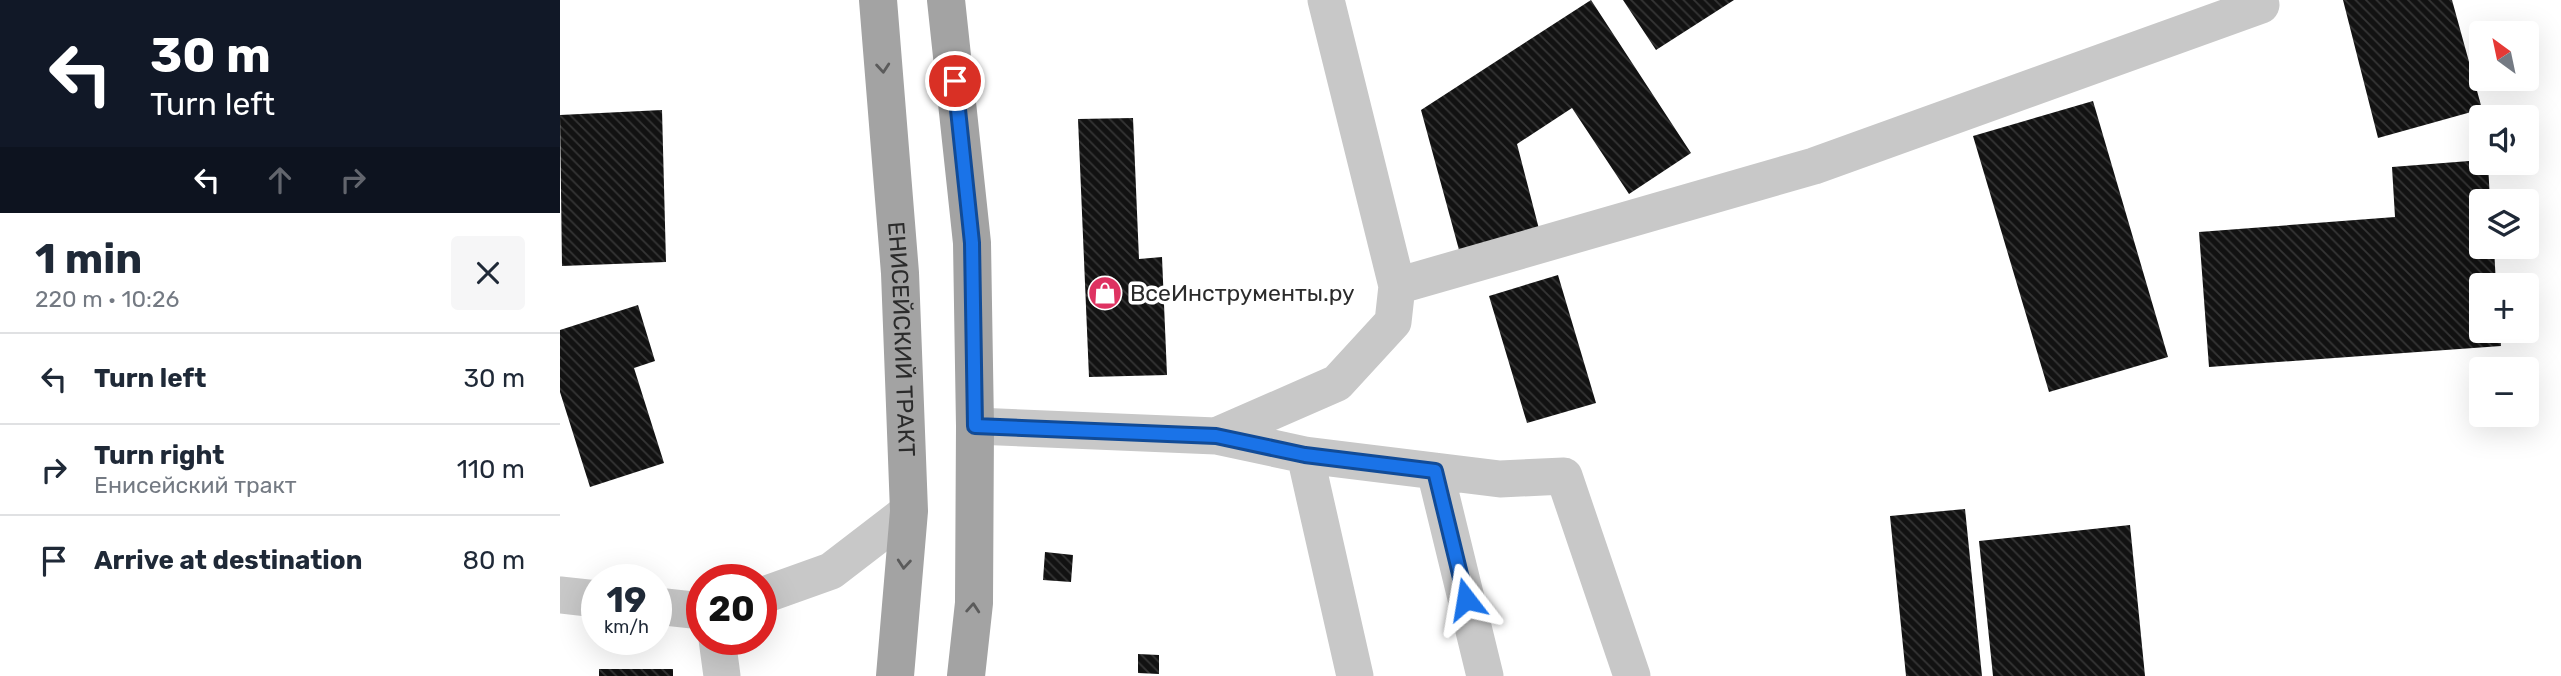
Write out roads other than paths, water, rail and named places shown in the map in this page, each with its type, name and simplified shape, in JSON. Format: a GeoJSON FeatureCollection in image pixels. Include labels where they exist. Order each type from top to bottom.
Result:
{"type":"FeatureCollection","features":[{"type":"Feature","properties":{"kind":"main road","name":"ЕНИСЕЙСКИЙ ТРАКТ"},"geometry":{"type":"LineString","coordinates":[[878,0],[900,273],[909,511],[895,676]]}},
{"type":"Feature","properties":{"kind":"main road"},"geometry":{"type":"LineString","coordinates":[[946,0],[972,243],[974,603],[967,676]]}},
{"type":"Feature","properties":{"kind":"lane"},"geometry":{"type":"LineString","coordinates":[[1216,436],[1337,383],[1393,322],[1398,286],[1326,0]]}},
{"type":"Feature","properties":{"kind":"lane"},"geometry":{"type":"LineString","coordinates":[[1398,286],[1814,166],[2261,5]]}},
{"type":"Feature","properties":{"kind":"lane"},"geometry":{"type":"LineString","coordinates":[[975,426],[1216,436],[1305,455],[1500,479],[1564,477],[1632,676]]}},
{"type":"Feature","properties":{"kind":"lane"},"geometry":{"type":"LineString","coordinates":[[1305,455],[1355,676]]}},
{"type":"Feature","properties":{"kind":"lane"},"geometry":{"type":"LineString","coordinates":[[1435,471],[1485,676]]}},
{"type":"Feature","properties":{"kind":"lane"},"geometry":{"type":"LineString","coordinates":[[777,590],[831,571],[909,511]]}},
{"type":"Feature","properties":{"kind":"lane"},"geometry":{"type":"LineString","coordinates":[[560,595],[581,597]]}},
{"type":"Feature","properties":{"kind":"lane"},"geometry":{"type":"LineString","coordinates":[[719,655],[722,676]]}},
{"type":"Feature","properties":{"kind":"place","name":"ВсеИнструменты.ру"},"geometry":{"type":"Point","coordinates":[1105,293]}}]}
